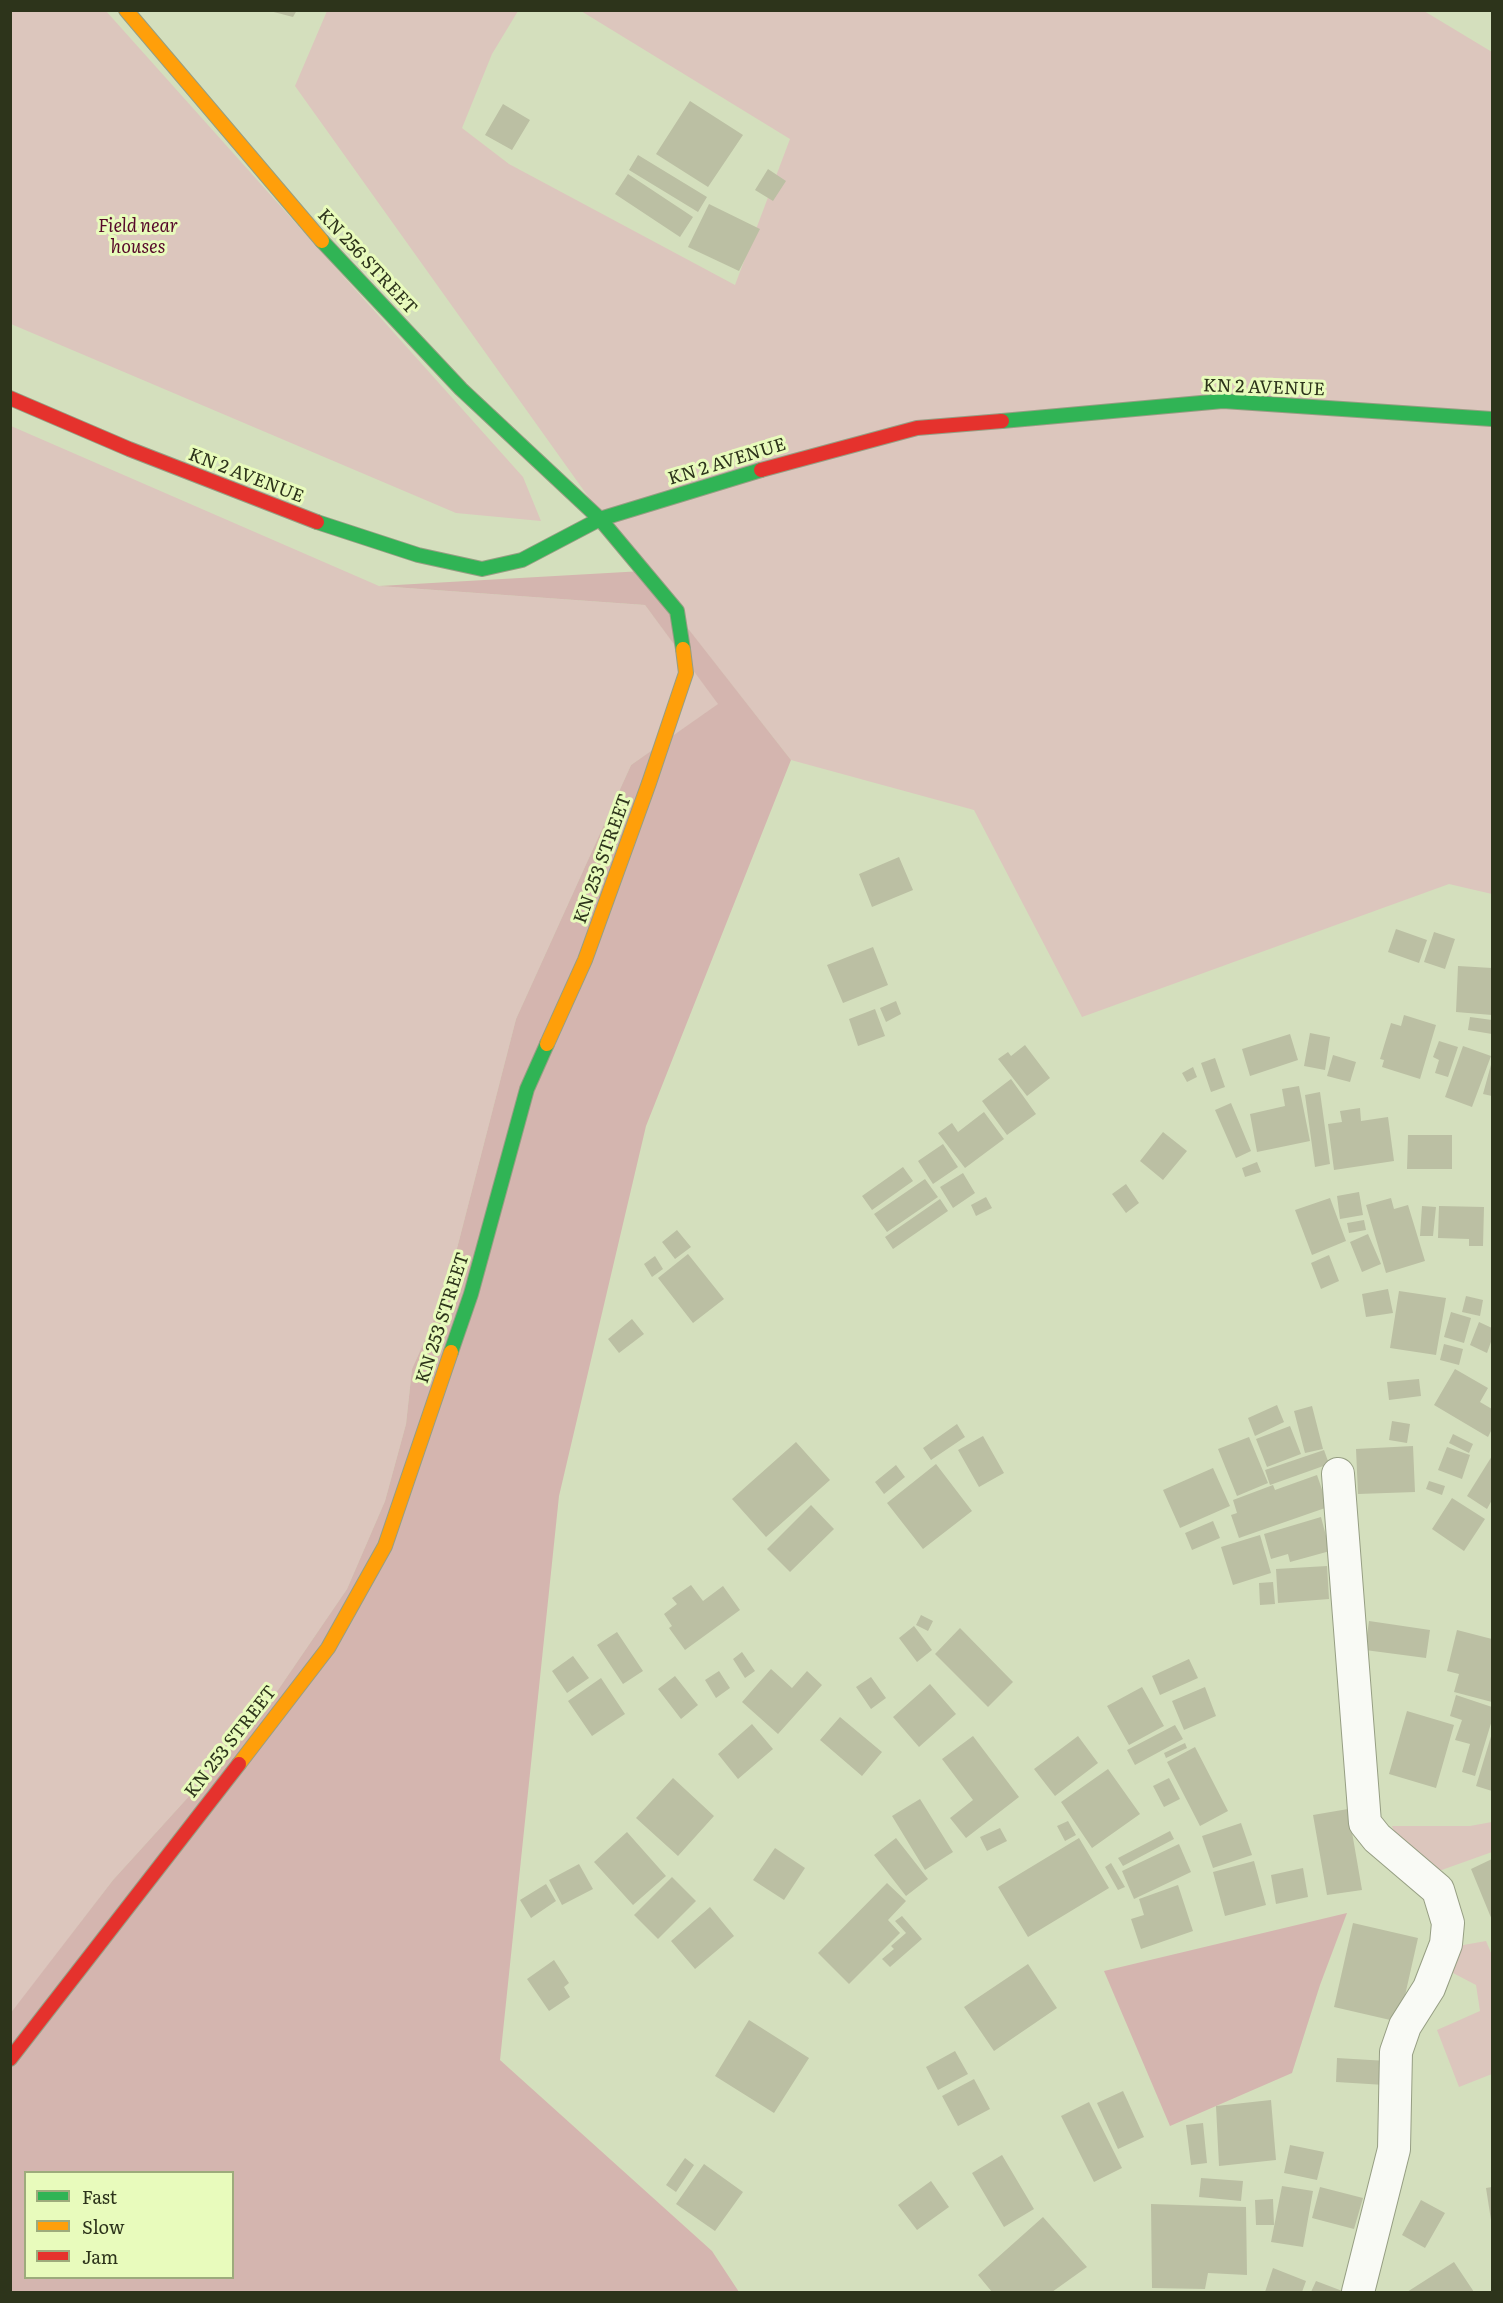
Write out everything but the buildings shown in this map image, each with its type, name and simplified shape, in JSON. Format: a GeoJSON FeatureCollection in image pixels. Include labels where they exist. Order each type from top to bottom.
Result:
{"type":"FeatureCollection","features":[{"type":"Feature","properties":{"kind":"street","name":"KN 256 STREET"},"geometry":{"type":"LineString","coordinates":[[126,10],[332,252],[461,389],[600,519]]}},
{"type":"Feature","properties":{"kind":"street","name":"KN 2 AVENUE"},"geometry":{"type":"LineString","coordinates":[[10,398],[129,449],[297,515],[418,555],[482,569],[522,560],[600,519],[802,458],[918,428],[1223,401],[1492,419]]}},
{"type":"Feature","properties":{"kind":"street","name":"KN 253 STREET"},"geometry":{"type":"LineString","coordinates":[[10,2059],[328,1648],[385,1546],[471,1294],[527,1089],[585,960],[686,673],[677,611],[600,519]]}},
{"type":"Feature","properties":{"kind":"street"},"geometry":{"type":"LineString","coordinates":[[1338,1474],[1365,1823],[1377,1838],[1438,1890],[1448,1923],[1446,1944],[1429,1988],[1406,2025],[1396,2052],[1394,2149],[1358,2292]]}},
{"type":"Feature","properties":{"kind":"green space","name":"Field near houses"},"geometry":{"type":"Polygon","coordinates":[[[10,11],[106,11],[523,477],[541,521],[456,513],[11,324],[10,11]]]}},
{"type":"Feature","properties":{"kind":"green space"},"geometry":{"type":"Polygon","coordinates":[[[327,11],[518,11],[492,54],[462,128],[509,164],[735,285],[790,139],[581,11],[1424,11],[1492,52],[1492,894],[1449,884],[1082,1017],[974,810],[791,760],[632,558],[295,86],[327,11]]]}},
{"type":"Feature","properties":{"kind":"green space"},"geometry":{"type":"Polygon","coordinates":[[[11,426],[379,586],[645,605],[719,704],[631,765],[516,1019],[445,1295],[412,1369],[406,1424],[385,1501],[347,1589],[278,1690],[221,1761],[113,1880],[11,2014],[11,426]]]}},
{"type":"Feature","properties":{"kind":"green space"},"geometry":{"type":"Polygon","coordinates":[[[1492,1822],[1492,1852],[1411,1881],[1392,1826],[1470,1826],[1492,1822]]]}},
{"type":"Feature","properties":{"kind":"green space"},"geometry":{"type":"Polygon","coordinates":[[[1486,1941],[1492,1955],[1492,2074],[1459,2087],[1437,2030],[1480,2011],[1476,1985],[1453,1973],[1458,1946],[1486,1941]]]}},
{"type":"Feature","properties":{"kind":"shaded area"},"geometry":{"type":"Polygon","coordinates":[[[643,571],[791,760],[646,1126],[559,1496],[500,2060],[712,2251],[739,2292],[11,2292],[10,2014],[113,1880],[221,1761],[278,1690],[347,1589],[385,1501],[406,1424],[412,1369],[445,1295],[516,1019],[631,765],[718,704],[645,605],[379,586],[643,571]]]}},
{"type":"Feature","properties":{"kind":"shaded area"},"geometry":{"type":"Polygon","coordinates":[[[1347,1913],[1320,1985],[1292,2073],[1170,2126],[1104,1971],[1347,1913]]]}},
{"type":"Feature","properties":{"kind":"traffic: fast"},"geometry":{"type":"LineString","coordinates":[[322,241],[461,389],[600,519],[677,611],[683,649]]}},
{"type":"Feature","properties":{"kind":"traffic: fast"},"geometry":{"type":"LineString","coordinates":[[1002,421],[1223,401],[1492,419]]}},
{"type":"Feature","properties":{"kind":"traffic: fast"},"geometry":{"type":"LineString","coordinates":[[317,522],[418,555],[482,569],[522,560],[600,519],[761,470]]}},
{"type":"Feature","properties":{"kind":"traffic: fast"},"geometry":{"type":"LineString","coordinates":[[451,1352],[471,1294],[527,1089],[547,1044]]}},
{"type":"Feature","properties":{"kind":"traffic: slow"},"geometry":{"type":"LineString","coordinates":[[126,10],[322,241]]}},
{"type":"Feature","properties":{"kind":"traffic: slow"},"geometry":{"type":"LineString","coordinates":[[547,1044],[585,960],[649,783],[686,673],[683,649]]}},
{"type":"Feature","properties":{"kind":"traffic: slow"},"geometry":{"type":"LineString","coordinates":[[239,1764],[328,1648],[385,1546],[451,1352]]}},
{"type":"Feature","properties":{"kind":"traffic: jam"},"geometry":{"type":"LineString","coordinates":[[10,398],[129,449],[317,522]]}},
{"type":"Feature","properties":{"kind":"traffic: jam"},"geometry":{"type":"LineString","coordinates":[[761,470],[917,428],[1002,421]]}},
{"type":"Feature","properties":{"kind":"traffic: jam"},"geometry":{"type":"LineString","coordinates":[[10,2059],[239,1764]]}}]}
